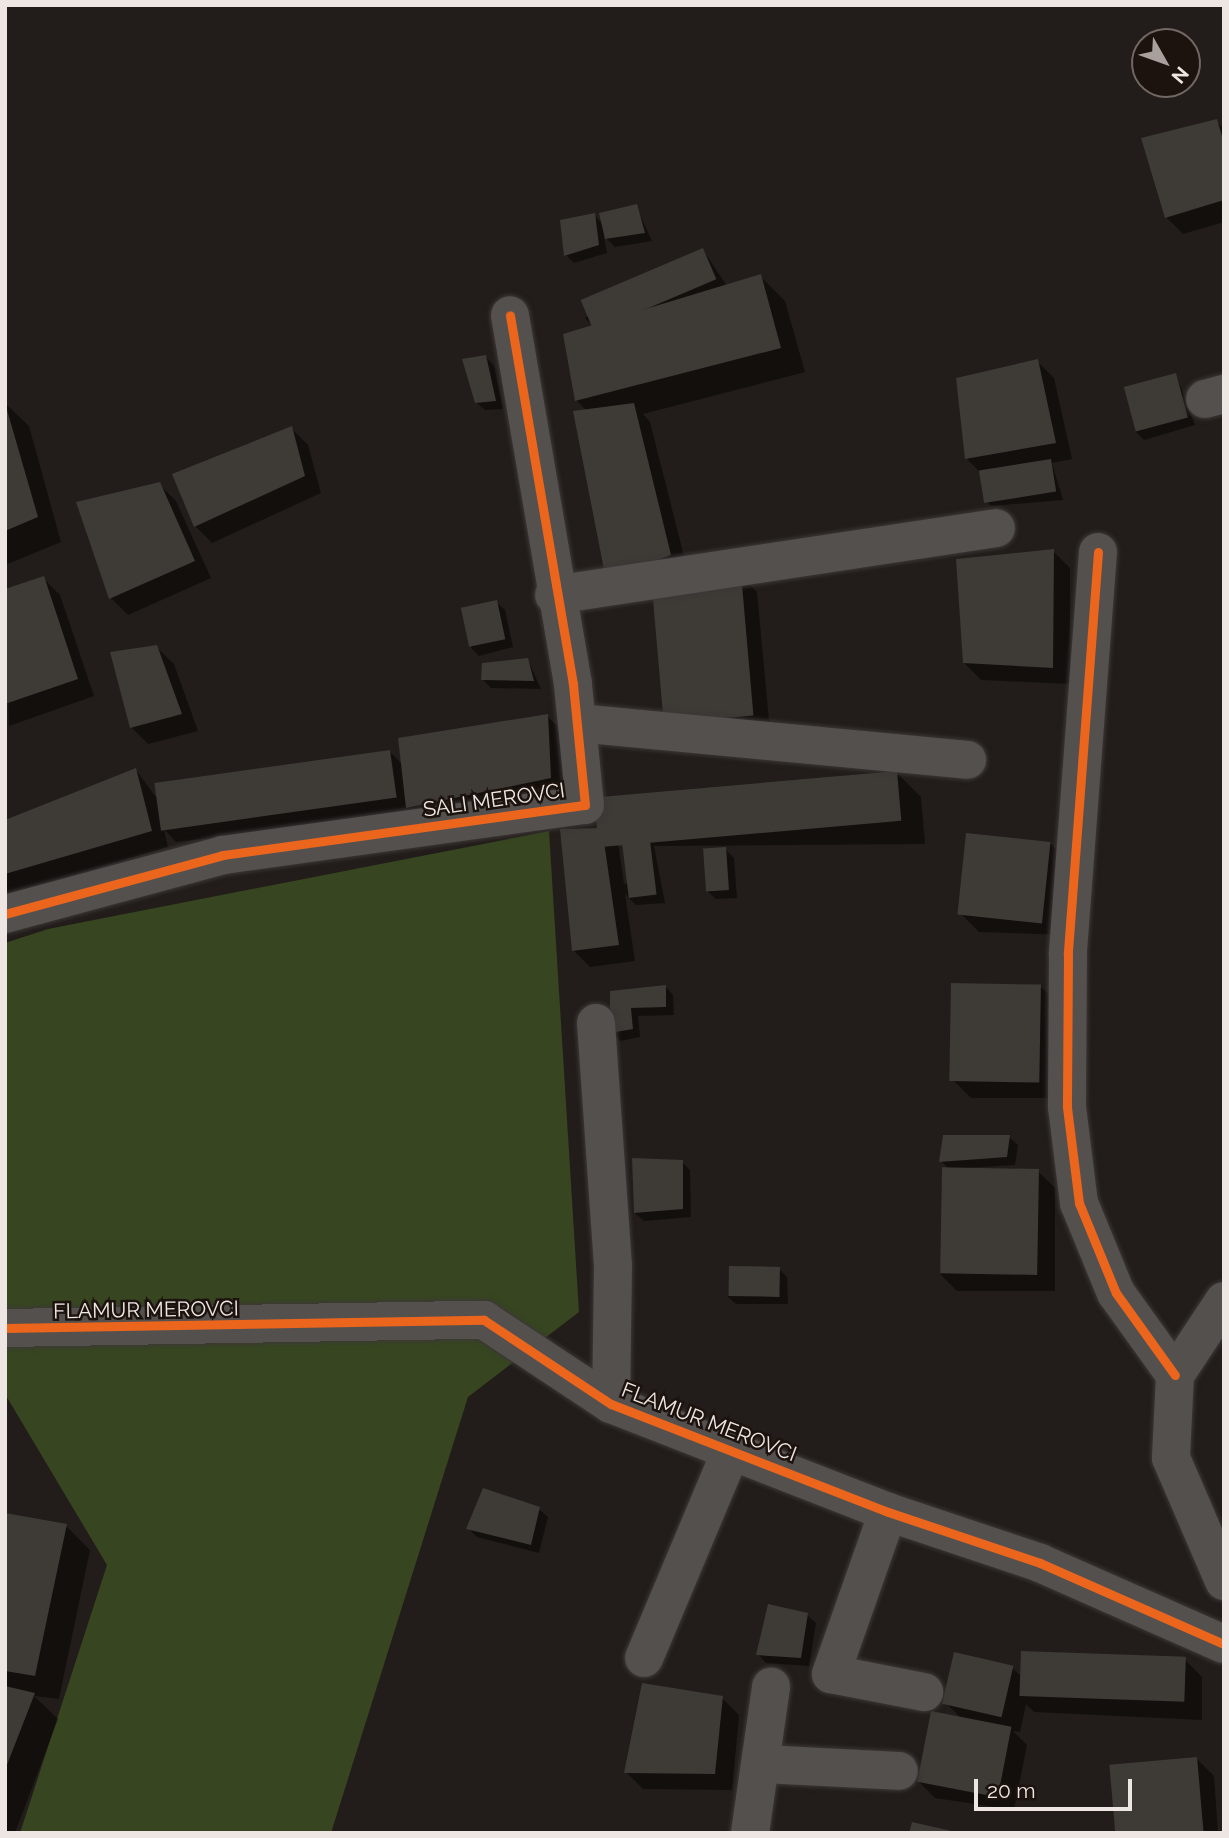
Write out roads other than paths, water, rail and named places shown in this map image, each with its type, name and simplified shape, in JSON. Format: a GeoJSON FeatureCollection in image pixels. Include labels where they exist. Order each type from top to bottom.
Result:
{"type":"FeatureCollection","features":[{"type":"Feature","properties":{"kind":"street","name":"SALI MEROVCI"},"geometry":{"type":"LineString","coordinates":[[5,914],[223,855],[585,805],[578,723],[554,595],[510,315]]}},
{"type":"Feature","properties":{"kind":"street"},"geometry":{"type":"LineString","coordinates":[[554,595],[996,528]]}},
{"type":"Feature","properties":{"kind":"street"},"geometry":{"type":"LineString","coordinates":[[1098,552],[1068,955],[1067,1107],[1079,1203],[1116,1293],[1175,1375]]}},
{"type":"Feature","properties":{"kind":"street"},"geometry":{"type":"LineString","coordinates":[[578,723],[967,760]]}},
{"type":"Feature","properties":{"kind":"street","name":"FLAMUR MEROVCI"},"geometry":{"type":"LineString","coordinates":[[596,1023],[613,1265],[611,1404]]}},
{"type":"Feature","properties":{"kind":"street"},"geometry":{"type":"LineString","coordinates":[[1224,1301],[1175,1375],[1171,1458],[1224,1581]]}},
{"type":"Feature","properties":{"kind":"street","name":"FLAMUR MEROVCI"},"geometry":{"type":"LineString","coordinates":[[5,1328],[484,1320],[611,1404],[888,1512],[1040,1563],[1224,1644]]}},
{"type":"Feature","properties":{"kind":"street"},"geometry":{"type":"LineString","coordinates":[[644,1658],[732,1449]]}},
{"type":"Feature","properties":{"kind":"street"},"geometry":{"type":"LineString","coordinates":[[888,1512],[831,1674],[924,1692]]}},
{"type":"Feature","properties":{"kind":"street"},"geometry":{"type":"LineString","coordinates":[[750,1833],[771,1687]]}},
{"type":"Feature","properties":{"kind":"street"},"geometry":{"type":"LineString","coordinates":[[762,1764],[899,1771]]}}]}
